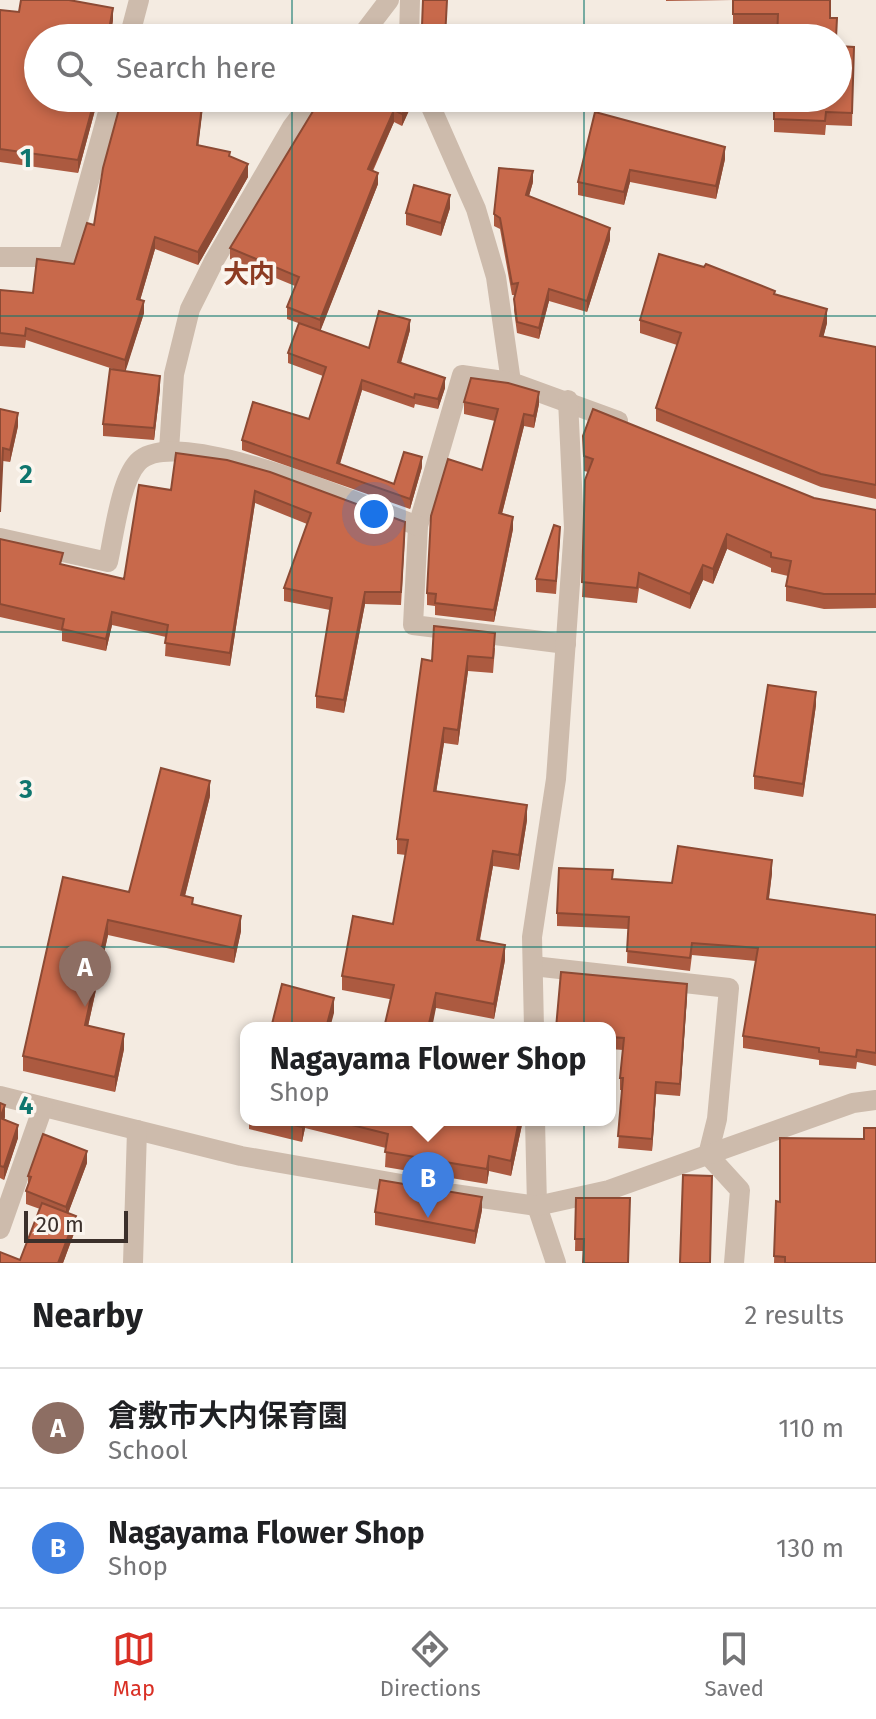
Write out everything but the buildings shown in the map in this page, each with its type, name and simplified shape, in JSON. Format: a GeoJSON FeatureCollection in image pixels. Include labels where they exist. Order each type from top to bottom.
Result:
{"type":"FeatureCollection","features":[{"type":"Feature","properties":{"kind":"street"},"geometry":{"type":"LineString","coordinates":[[133,24],[139,0]]}},
{"type":"Feature","properties":{"kind":"street"},"geometry":{"type":"LineString","coordinates":[[371,24],[390,0]]}},
{"type":"Feature","properties":{"kind":"street"},"geometry":{"type":"LineString","coordinates":[[409,24],[410,0]]}},
{"type":"Feature","properties":{"kind":"street"},"geometry":{"type":"LineString","coordinates":[[0,257],[68,257],[108,112]]}},
{"type":"Feature","properties":{"kind":"street"},"geometry":{"type":"LineString","coordinates":[[169,450],[174,374],[190,309],[214,261],[303,112]]}},
{"type":"Feature","properties":{"kind":"street"},"geometry":{"type":"LineString","coordinates":[[433,112],[476,209],[496,277],[511,382]]}},
{"type":"Feature","properties":{"kind":"street"},"geometry":{"type":"LineString","coordinates":[[566,644],[413,625],[418,526],[462,375],[511,382],[568,400],[638,429]]}},
{"type":"Feature","properties":{"kind":"street"},"geometry":{"type":"LineString","coordinates":[[534,1022],[532,937],[556,779],[574,528],[568,400]]}},
{"type":"Feature","properties":{"kind":"street"},"geometry":{"type":"LineString","coordinates":[[0,538],[108,562],[126,484],[138,461],[169,450],[188,449],[244,463],[418,526]]}},
{"type":"Feature","properties":{"kind":"street"},"geometry":{"type":"LineString","coordinates":[[533,966],[729,988],[717,1119],[708,1155]]}},
{"type":"Feature","properties":{"kind":"street"},"geometry":{"type":"LineString","coordinates":[[0,1096],[241,1156],[537,1206],[609,1190],[853,1103],[876,1100]]}},
{"type":"Feature","properties":{"kind":"street"},"geometry":{"type":"LineString","coordinates":[[0,1229],[43,1107]]}},
{"type":"Feature","properties":{"kind":"street"},"geometry":{"type":"LineString","coordinates":[[535,1126],[537,1206],[556,1263]]}},
{"type":"Feature","properties":{"kind":"street"},"geometry":{"type":"LineString","coordinates":[[133,1263],[137,1130]]}},
{"type":"Feature","properties":{"kind":"street"},"geometry":{"type":"LineString","coordinates":[[708,1155],[740,1190],[734,1263]]}},
{"type":"Feature","properties":{"kind":"place","name":"倉敷市大内保育園"},"geometry":{"type":"Point","coordinates":[85,1007]}},
{"type":"Feature","properties":{"kind":"place","name":"Nagayama Flower Shop"},"geometry":{"type":"Point","coordinates":[428,1218]}},
{"type":"Feature","properties":{"kind":"district","name":"大内"},"geometry":{"type":"Point","coordinates":[249,274]}}]}
